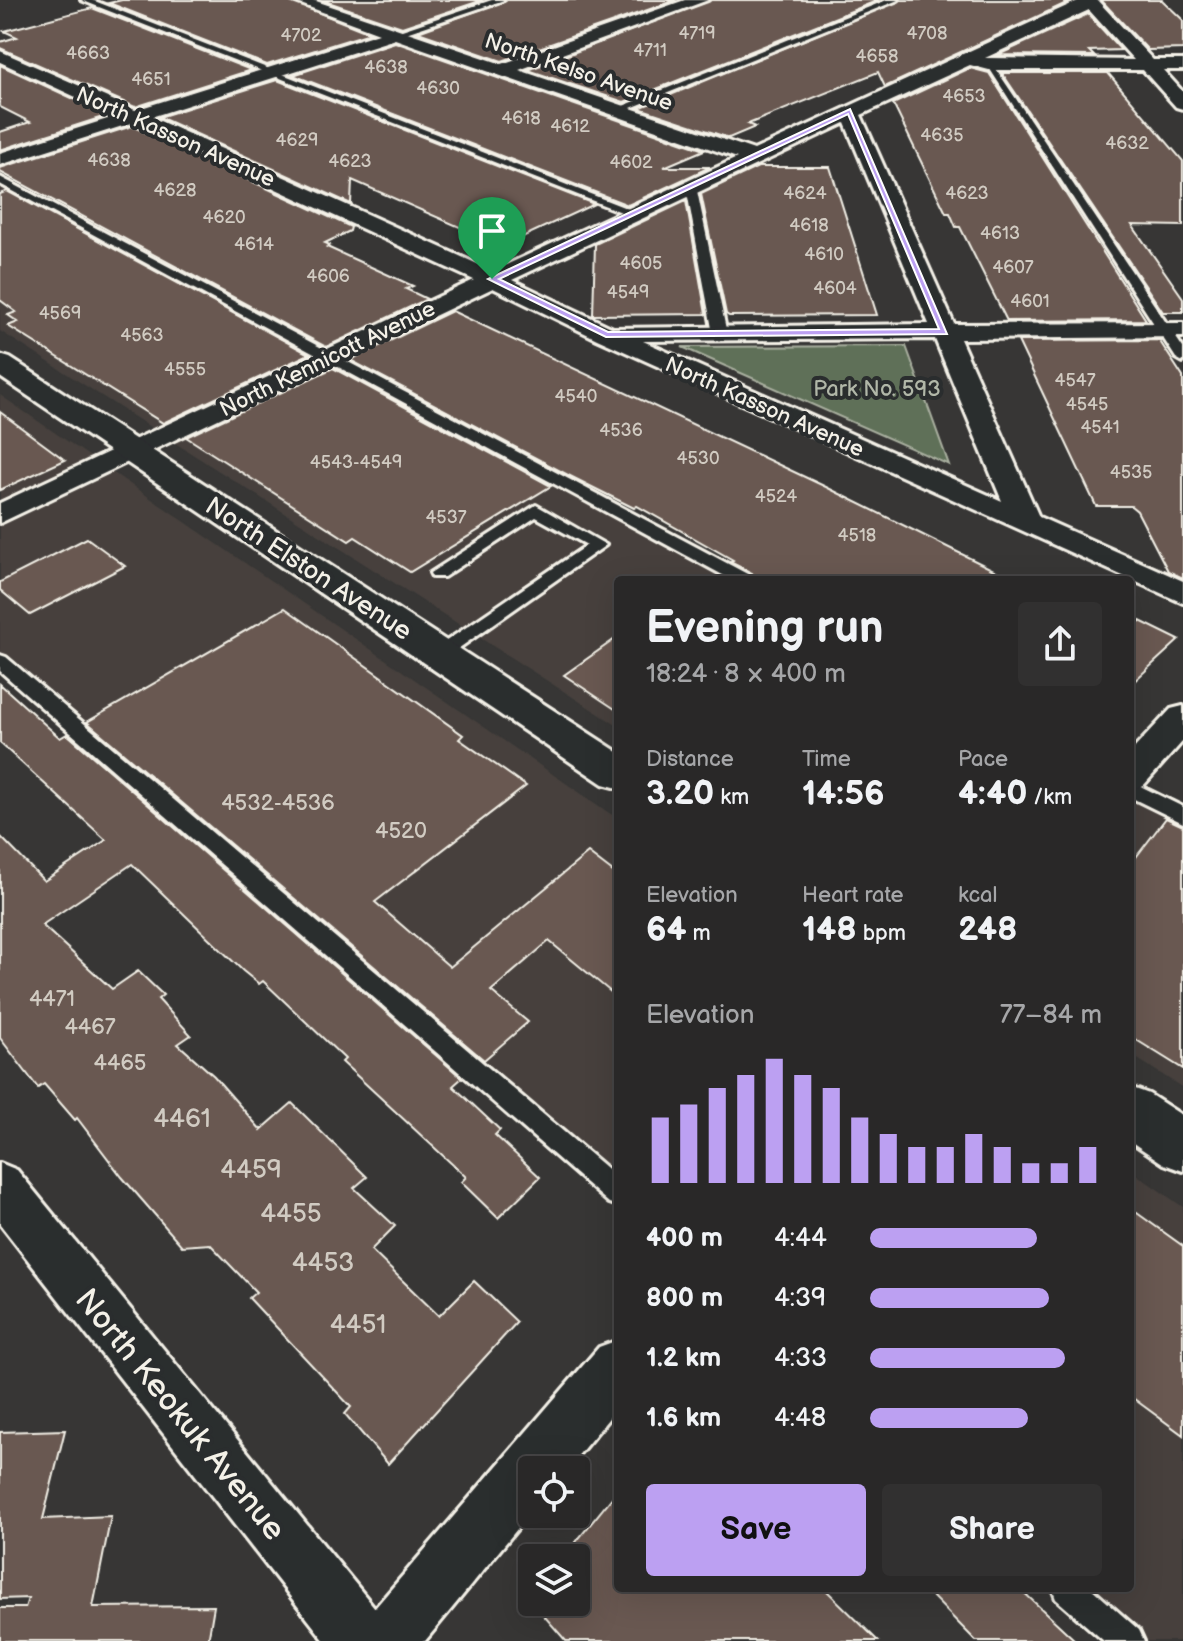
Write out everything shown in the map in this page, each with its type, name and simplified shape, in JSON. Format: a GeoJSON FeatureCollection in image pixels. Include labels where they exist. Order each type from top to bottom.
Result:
{"type":"FeatureCollection","features":[{"type":"Feature","properties":{"kind":"main road","name":"North Elston Avenue"},"geometry":{"type":"LineString","coordinates":[[0,364],[614,770]]}},
{"type":"Feature","properties":{"kind":"main road"},"geometry":{"type":"LineString","coordinates":[[1134,1114],[1183,1146]]}},
{"type":"Feature","properties":{"kind":"street"},"geometry":{"type":"LineString","coordinates":[[503,70],[700,0]]}},
{"type":"Feature","properties":{"kind":"street","name":"North Kelso Avenue"},"geometry":{"type":"LineString","coordinates":[[303,1],[754,157]]}},
{"type":"Feature","properties":{"kind":"street"},"geometry":{"type":"LineString","coordinates":[[1090,1],[1183,103]]}},
{"type":"Feature","properties":{"kind":"street","name":"North Kennicott Avenue"},"geometry":{"type":"LineString","coordinates":[[0,514],[850,111],[978,62],[1090,1]]}},
{"type":"Feature","properties":{"kind":"street"},"geometry":{"type":"LineString","coordinates":[[0,159],[394,34]]}},
{"type":"Feature","properties":{"kind":"street","name":"North Kasson Avenue"},"geometry":{"type":"LineString","coordinates":[[0,56],[492,279],[606,334],[1183,593]]}},
{"type":"Feature","properties":{"kind":"street"},"geometry":{"type":"LineString","coordinates":[[978,62],[1183,65]]}},
{"type":"Feature","properties":{"kind":"street"},"geometry":{"type":"LineString","coordinates":[[850,111],[1026,522]]}},
{"type":"Feature","properties":{"kind":"street"},"geometry":{"type":"LineString","coordinates":[[606,334],[1174,330]]}},
{"type":"Feature","properties":{"kind":"street"},"geometry":{"type":"LineString","coordinates":[[1134,772],[1183,718]]}},
{"type":"Feature","properties":{"kind":"street","name":"North Keokuk Avenue"},"geometry":{"type":"LineString","coordinates":[[0,1186],[363,1641]]}},
{"type":"Feature","properties":{"kind":"street"},"geometry":{"type":"LineString","coordinates":[[386,1641],[614,1371]]}},
{"type":"Feature","properties":{"kind":"lane"},"geometry":{"type":"LineString","coordinates":[[85,0],[633,213]]}},
{"type":"Feature","properties":{"kind":"lane"},"geometry":{"type":"LineString","coordinates":[[394,34],[500,0]]}},
{"type":"Feature","properties":{"kind":"lane"},"geometry":{"type":"LineString","coordinates":[[618,110],[894,0]]}},
{"type":"Feature","properties":{"kind":"lane"},"geometry":{"type":"LineString","coordinates":[[978,62],[1174,330],[1183,358]]}},
{"type":"Feature","properties":{"kind":"lane"},"geometry":{"type":"LineString","coordinates":[[0,180],[738,576]]}},
{"type":"Feature","properties":{"kind":"lane"},"geometry":{"type":"LineString","coordinates":[[691,186],[720,334]]}},
{"type":"Feature","properties":{"kind":"lane"},"geometry":{"type":"LineString","coordinates":[[438,573],[536,510],[598,545],[439,654]]}},
{"type":"Feature","properties":{"kind":"lane"},"geometry":{"type":"LineString","coordinates":[[0,661],[614,1191]]}},
{"type":"Feature","properties":{"kind":"lane"},"geometry":{"type":"LineString","coordinates":[[1134,790],[1183,816]]}},
{"type":"Feature","properties":{"kind":"lane"},"geometry":{"type":"LineString","coordinates":[[1072,1592],[1128,1641]]}},
{"type":"Feature","properties":{"kind":"shaded area"},"geometry":{"type":"Polygon","coordinates":[[[0,178],[746,576],[614,576],[614,723],[0,331],[0,178]]]}},
{"type":"Feature","properties":{"kind":"shaded area"},"geometry":{"type":"Polygon","coordinates":[[[0,395],[614,816],[614,1193],[0,659],[0,395]]]}},
{"type":"Feature","properties":{"kind":"shaded area"},"geometry":{"type":"Polygon","coordinates":[[[1134,783],[1183,809],[1183,1088],[1134,1057],[1134,783]]]}},
{"type":"Feature","properties":{"kind":"shaded area"},"geometry":{"type":"Polygon","coordinates":[[[1134,1173],[1183,1207],[1183,1641],[1130,1641],[1074,1592],[1134,1592],[1134,1173]]]}},
{"type":"Feature","properties":{"kind":"green space","name":"Park No. 593"},"geometry":{"type":"Polygon","coordinates":[[[906,346],[949,465],[682,347],[906,346]]]}},
{"type":"Feature","properties":{"kind":"building"},"geometry":{"type":"Polygon","coordinates":[[[122,0],[287,0],[370,33],[267,65],[109,3],[122,0]]]}},
{"type":"Feature","properties":{"kind":"building"},"geometry":{"type":"Polygon","coordinates":[[[322,0],[483,0],[402,27],[322,0]]]}},
{"type":"Feature","properties":{"kind":"building"},"geometry":{"type":"Polygon","coordinates":[[[507,0],[676,0],[502,61],[418,32],[507,0]]]}},
{"type":"Feature","properties":{"kind":"building"},"geometry":{"type":"Polygon","coordinates":[[[711,0],[879,0],[624,102],[528,70],[711,0]]]}},
{"type":"Feature","properties":{"kind":"building"},"geometry":{"type":"Polygon","coordinates":[[[901,0],[1073,0],[885,87],[878,72],[748,124],[755,127],[729,138],[639,108],[901,0]]]}},
{"type":"Feature","properties":{"kind":"building"},"geometry":{"type":"Polygon","coordinates":[[[1101,0],[1162,0],[1183,20],[1183,49],[1148,50],[1101,0]]]}},
{"type":"Feature","properties":{"kind":"building"},"geometry":{"type":"Polygon","coordinates":[[[92,8],[251,70],[135,107],[0,48],[0,42],[17,37],[4,31],[92,8]]]}},
{"type":"Feature","properties":{"kind":"building"},"geometry":{"type":"Polygon","coordinates":[[[1088,14],[1121,50],[1089,51],[1094,56],[998,55],[1088,14]]]}},
{"type":"Feature","properties":{"kind":"building"},"geometry":{"type":"Polygon","coordinates":[[[395,42],[704,150],[664,167],[710,167],[628,205],[293,75],[395,42]]]}},
{"type":"Feature","properties":{"kind":"building"},"geometry":{"type":"Polygon","coordinates":[[[0,65],[109,115],[0,150],[0,132],[30,122],[0,107],[0,65]]]}},
{"type":"Feature","properties":{"kind":"building"},"geometry":{"type":"Polygon","coordinates":[[[970,68],[989,73],[1146,320],[1007,321],[960,227],[956,227],[950,213],[946,213],[893,104],[970,68]]]}},
{"type":"Feature","properties":{"kind":"building"},"geometry":{"type":"Polygon","coordinates":[[[1002,73],[1108,73],[1183,161],[1183,226],[1132,225],[1183,298],[1183,312],[1163,312],[1002,73]]]}},
{"type":"Feature","properties":{"kind":"building"},"geometry":{"type":"Polygon","coordinates":[[[277,80],[594,204],[503,246],[352,180],[351,204],[159,117],[277,80]]]}},
{"type":"Feature","properties":{"kind":"building"},"geometry":{"type":"Polygon","coordinates":[[[132,126],[351,227],[350,231],[325,243],[330,245],[327,247],[413,286],[406,289],[427,299],[326,347],[0,172],[0,168],[132,126]]]}},
{"type":"Feature","properties":{"kind":"building"},"geometry":{"type":"Polygon","coordinates":[[[758,167],[830,167],[877,315],[726,314],[701,194],[758,167]]]}},
{"type":"Feature","properties":{"kind":"building"},"geometry":{"type":"Polygon","coordinates":[[[7,191],[309,354],[163,423],[8,326],[18,322],[8,315],[16,312],[0,300],[0,194],[7,191]]]}},
{"type":"Feature","properties":{"kind":"building"},"geometry":{"type":"Polygon","coordinates":[[[686,201],[706,314],[593,315],[595,244],[686,201]]]}},
{"type":"Feature","properties":{"kind":"building"},"geometry":{"type":"Polygon","coordinates":[[[452,311],[826,487],[1006,576],[754,576],[730,562],[733,560],[637,506],[634,508],[568,475],[350,360],[452,311]]]}},
{"type":"Feature","properties":{"kind":"building"},"geometry":{"type":"Polygon","coordinates":[[[1159,340],[1183,377],[1183,578],[1168,571],[1137,511],[1131,506],[1096,506],[1018,341],[1159,340]]]}},
{"type":"Feature","properties":{"kind":"building"},"geometry":{"type":"Polygon","coordinates":[[[333,368],[551,486],[410,572],[355,537],[349,541],[186,437],[333,368]]]}},
{"type":"Feature","properties":{"kind":"building"},"geometry":{"type":"Polygon","coordinates":[[[0,412],[65,460],[0,490],[0,412]]]}},
{"type":"Feature","properties":{"kind":"building"},"geometry":{"type":"Polygon","coordinates":[[[87,538],[125,566],[30,615],[0,590],[0,582],[87,538]]]}},
{"type":"Feature","properties":{"kind":"building"},"geometry":{"type":"Polygon","coordinates":[[[285,608],[463,735],[459,739],[526,786],[375,902],[450,967],[588,853],[614,873],[614,995],[549,941],[491,991],[528,1022],[484,1060],[87,722],[285,608]]]}},
{"type":"Feature","properties":{"kind":"building"},"geometry":{"type":"Polygon","coordinates":[[[1134,618],[1179,640],[1134,681],[1134,618]]]}},
{"type":"Feature","properties":{"kind":"building"},"geometry":{"type":"Polygon","coordinates":[[[614,640],[614,708],[564,675],[614,640]]]}},
{"type":"Feature","properties":{"kind":"building"},"geometry":{"type":"Polygon","coordinates":[[[0,684],[60,738],[67,734],[462,1078],[453,1086],[500,1130],[495,1135],[540,1177],[498,1218],[461,1182],[466,1177],[342,1062],[345,1059],[263,981],[259,984],[243,971],[132,864],[42,925],[112,989],[138,971],[163,995],[158,999],[191,1035],[178,1044],[214,1076],[261,1130],[292,1103],[367,1177],[354,1188],[395,1226],[371,1250],[439,1316],[474,1281],[517,1322],[388,1464],[345,1414],[351,1407],[249,1298],[256,1292],[210,1244],[182,1246],[122,1177],[77,1118],[75,1120],[44,1084],[38,1088],[0,1038],[0,836],[44,881],[106,840],[0,743],[0,684]]]}},
{"type":"Feature","properties":{"kind":"building"},"geometry":{"type":"Polygon","coordinates":[[[1166,818],[1183,826],[1183,1069],[1134,1038],[1134,860],[1166,818]]]}},
{"type":"Feature","properties":{"kind":"building"},"geometry":{"type":"Polygon","coordinates":[[[1134,1211],[1183,1246],[1183,1435],[1134,1399],[1134,1211]]]}},
{"type":"Feature","properties":{"kind":"building"},"geometry":{"type":"Polygon","coordinates":[[[65,1430],[43,1519],[111,1516],[93,1607],[214,1606],[208,1641],[0,1641],[0,1608],[25,1608],[28,1598],[0,1599],[0,1432],[65,1430]]]}},
{"type":"Feature","properties":{"kind":"building"},"geometry":{"type":"Polygon","coordinates":[[[614,1495],[614,1592],[828,1592],[878,1641],[566,1641],[544,1616],[590,1616],[590,1544],[574,1544],[614,1495]]]}},
{"type":"Feature","properties":{"kind":"building"},"geometry":{"type":"Polygon","coordinates":[[[928,1592],[1023,1592],[1076,1641],[976,1641],[928,1592]]]}},
{"type":"Feature","properties":{"kind":"route"},"geometry":{"type":"LineString","coordinates":[[850,111],[944,332],[606,334],[492,279],[850,111]]}}]}
